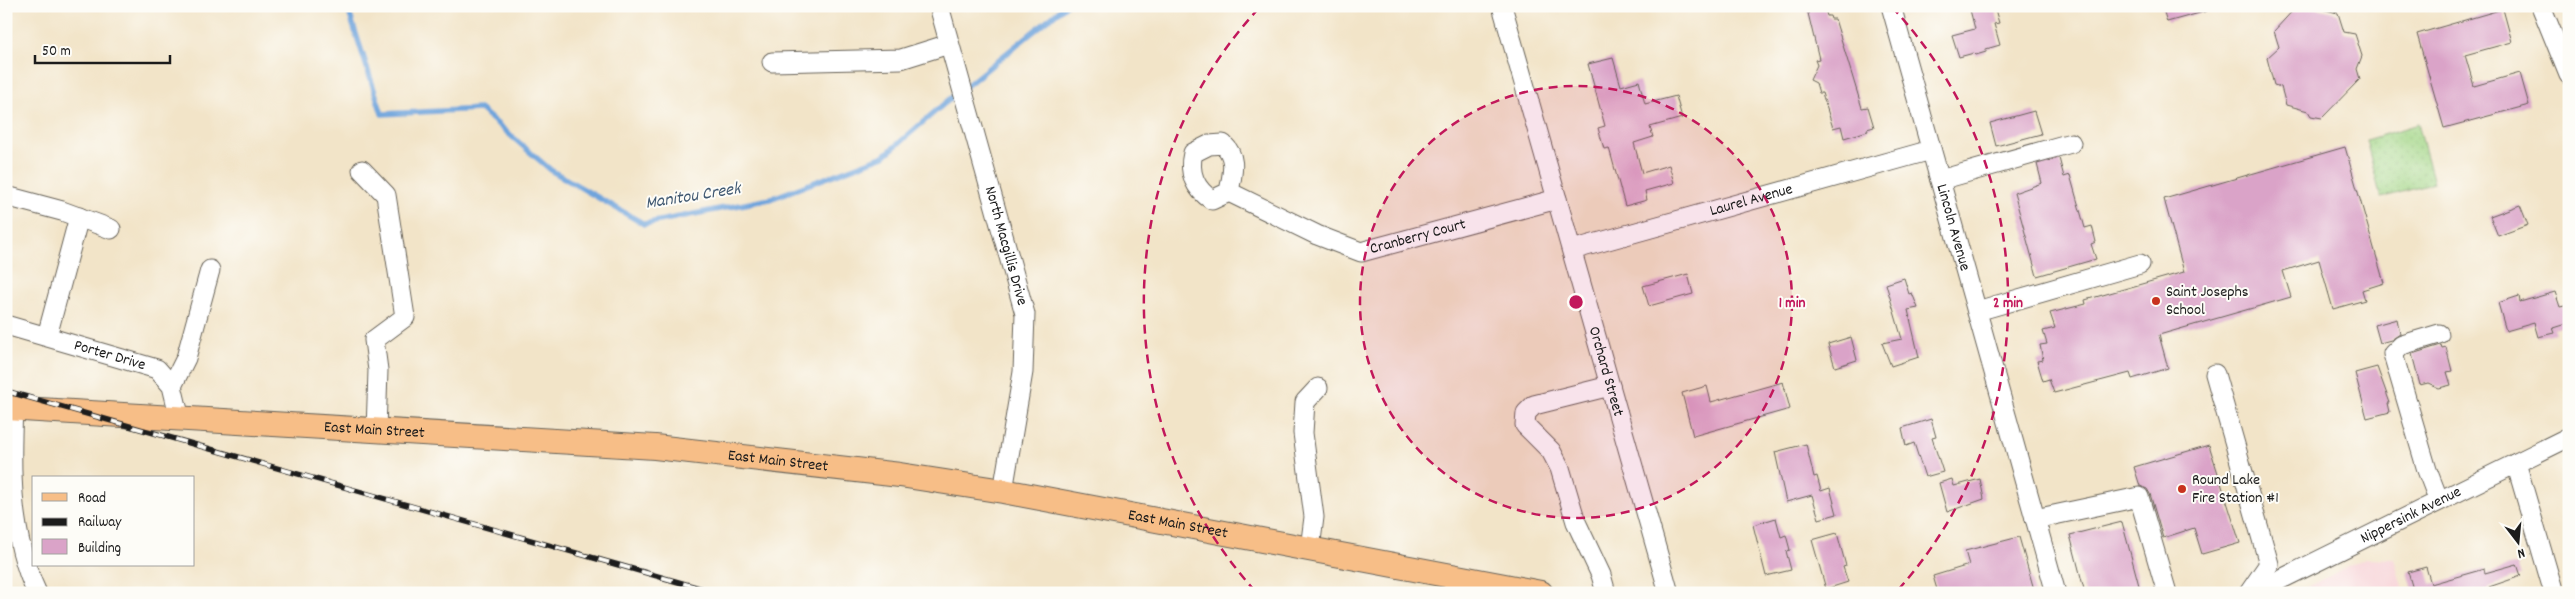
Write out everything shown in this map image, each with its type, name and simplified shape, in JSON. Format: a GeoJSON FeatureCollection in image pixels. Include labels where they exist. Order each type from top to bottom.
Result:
{"type":"FeatureCollection","features":[{"type":"Feature","properties":{"kind":"main road","name":"East Main Street"},"geometry":{"type":"LineString","coordinates":[[10,408],[655,447],[900,475],[1003,491],[1541,593]]}},
{"type":"Feature","properties":{"kind":"street","name":"North Macgillis Drive"},"geometry":{"type":"LineString","coordinates":[[939,6],[1025,314],[1023,372],[1003,491]]}},
{"type":"Feature","properties":{"kind":"street","name":"Orchard Street"},"geometry":{"type":"LineString","coordinates":[[1502,6],[1669,593]]}},
{"type":"Feature","properties":{"kind":"street","name":"Lincoln Avenue"},"geometry":{"type":"LineString","coordinates":[[1891,6],[2056,593]]}},
{"type":"Feature","properties":{"kind":"street"},"geometry":{"type":"LineString","coordinates":[[2541,6],[2569,75]]}},
{"type":"Feature","properties":{"kind":"street"},"geometry":{"type":"LineString","coordinates":[[772,62],[901,59],[949,44]]}},
{"type":"Feature","properties":{"kind":"street"},"geometry":{"type":"LineString","coordinates":[[1940,180],[2071,143]]}},
{"type":"Feature","properties":{"kind":"street","name":"Laurel Avenue"},"geometry":{"type":"LineString","coordinates":[[1572,250],[1931,150]]}},
{"type":"Feature","properties":{"kind":"street"},"geometry":{"type":"LineString","coordinates":[[362,170],[386,195],[405,317],[374,340],[378,370],[376,431]]}},
{"type":"Feature","properties":{"kind":"street","name":"Cranberry Court"},"geometry":{"type":"LineString","coordinates":[[1229,192],[1317,235],[1361,252],[1557,199]]}},
{"type":"Feature","properties":{"kind":"street"},"geometry":{"type":"LineString","coordinates":[[6,196],[71,214],[111,229]]}},
{"type":"Feature","properties":{"kind":"street"},"geometry":{"type":"LineString","coordinates":[[47,336],[71,214]]}},
{"type":"Feature","properties":{"kind":"street"},"geometry":{"type":"LineString","coordinates":[[1977,311],[2140,264]]}},
{"type":"Feature","properties":{"kind":"street"},"geometry":{"type":"LineString","coordinates":[[180,419],[172,386],[186,358],[210,270]]}},
{"type":"Feature","properties":{"kind":"street","name":"Porter Drive"},"geometry":{"type":"LineString","coordinates":[[6,325],[157,369],[172,386]]}},
{"type":"Feature","properties":{"kind":"street"},"geometry":{"type":"LineString","coordinates":[[2439,334],[2402,345],[2393,354],[2427,470],[2439,501]]}},
{"type":"Feature","properties":{"kind":"street"},"geometry":{"type":"LineString","coordinates":[[2215,374],[2269,564],[2251,593]]}},
{"type":"Feature","properties":{"kind":"street"},"geometry":{"type":"LineString","coordinates":[[1606,593],[1601,575],[1576,522],[1560,468],[1551,451],[1525,426],[1526,413],[1534,405],[1610,386]]}},
{"type":"Feature","properties":{"kind":"street"},"geometry":{"type":"LineString","coordinates":[[1310,549],[1314,517],[1303,433],[1305,402],[1318,388]]}},
{"type":"Feature","properties":{"kind":"street"},"geometry":{"type":"LineString","coordinates":[[10,408],[11,461],[15,512],[23,551],[37,593]]}},
{"type":"Feature","properties":{"kind":"street","name":"Nippersink Avenue"},"geometry":{"type":"LineString","coordinates":[[2251,593],[2569,437]]}},
{"type":"Feature","properties":{"kind":"street"},"geometry":{"type":"LineString","coordinates":[[2516,463],[2554,593]]}},
{"type":"Feature","properties":{"kind":"street"},"geometry":{"type":"LineString","coordinates":[[2035,519],[2139,497],[2166,593]]}},
{"type":"Feature","properties":{"kind":"shaded area"},"geometry":{"type":"Polygon","coordinates":[[[2365,558],[2394,559],[2404,593],[2296,593],[2365,558]]]}},
{"type":"Feature","properties":{"kind":"green space"},"geometry":{"type":"Polygon","coordinates":[[[2418,124],[2434,183],[2381,198],[2366,140],[2418,124]]]}},
{"type":"Feature","properties":{"kind":"building"},"geometry":{"type":"Polygon","coordinates":[[[1824,6],[1827,16],[1835,19],[1862,108],[1868,107],[1874,127],[1867,129],[1868,131],[1844,138],[1841,126],[1833,128],[1822,93],[1819,93],[1816,83],[1810,80],[1817,65],[1815,60],[1819,59],[1807,9],[1824,6]]]}},
{"type":"Feature","properties":{"kind":"building"},"geometry":{"type":"Polygon","coordinates":[[[1969,6],[1994,6],[1999,23],[1994,24],[2000,45],[1986,49],[1986,52],[1976,55],[1974,53],[1959,57],[1952,35],[1975,29],[1969,6]]]}},
{"type":"Feature","properties":{"kind":"building"},"geometry":{"type":"Polygon","coordinates":[[[2162,6],[2206,6],[2207,11],[2167,22],[2162,6]]]}},
{"type":"Feature","properties":{"kind":"building"},"geometry":{"type":"Polygon","coordinates":[[[2297,6],[2309,6],[2338,13],[2344,32],[2355,34],[2362,56],[2357,69],[2360,79],[2322,118],[2311,116],[2308,111],[2286,105],[2281,87],[2274,85],[2267,58],[2279,47],[2274,31],[2297,6]]]}},
{"type":"Feature","properties":{"kind":"building"},"geometry":{"type":"Polygon","coordinates":[[[2503,9],[2512,42],[2465,55],[2474,86],[2520,73],[2529,105],[2444,128],[2417,34],[2503,9]]]}},
{"type":"Feature","properties":{"kind":"building"},"geometry":{"type":"Polygon","coordinates":[[[1613,58],[1621,86],[1639,81],[1645,104],[1676,96],[1682,118],[1650,127],[1653,137],[1634,143],[1642,173],[1669,165],[1674,183],[1645,191],[1647,200],[1625,206],[1609,148],[1604,149],[1598,128],[1605,126],[1588,64],[1613,58]]]}},
{"type":"Feature","properties":{"kind":"building"},"geometry":{"type":"Polygon","coordinates":[[[2034,111],[2041,134],[1996,146],[1990,123],[2034,111]]]}},
{"type":"Feature","properties":{"kind":"building","name":"Saint Josephs School"},"geometry":{"type":"Polygon","coordinates":[[[2345,147],[2384,283],[2362,290],[2365,300],[2333,309],[2319,260],[2283,271],[2291,297],[2159,335],[2168,368],[2132,379],[2130,373],[2054,393],[2049,379],[2043,381],[2037,361],[2043,360],[2040,345],[2047,344],[2043,331],[2055,328],[2050,313],[2086,304],[2085,300],[2184,272],[2164,199],[2345,147]]]}},
{"type":"Feature","properties":{"kind":"building"},"geometry":{"type":"Polygon","coordinates":[[[2059,158],[2064,177],[2070,175],[2085,228],[2092,226],[2096,242],[2091,244],[2096,259],[2037,276],[2014,193],[2042,183],[2037,164],[2059,158]]]}},
{"type":"Feature","properties":{"kind":"building"},"geometry":{"type":"Polygon","coordinates":[[[2520,205],[2528,225],[2498,236],[2490,216],[2520,205]]]}},
{"type":"Feature","properties":{"kind":"building"},"geometry":{"type":"Polygon","coordinates":[[[1688,274],[1693,294],[1649,306],[1643,286],[1688,274]]]}},
{"type":"Feature","properties":{"kind":"building"},"geometry":{"type":"Polygon","coordinates":[[[1904,278],[1909,294],[1912,293],[1918,308],[1908,310],[1919,357],[1891,366],[1882,343],[1902,339],[1886,284],[1904,278]]]}},
{"type":"Feature","properties":{"kind":"building"},"geometry":{"type":"Polygon","coordinates":[[[2555,292],[2560,307],[2569,305],[2569,323],[2553,328],[2555,333],[2538,337],[2534,323],[2506,331],[2498,303],[2519,296],[2520,302],[2555,292]]]}},
{"type":"Feature","properties":{"kind":"building"},"geometry":{"type":"Polygon","coordinates":[[[2397,319],[2400,334],[2391,340],[2380,343],[2375,325],[2397,319]]]}},
{"type":"Feature","properties":{"kind":"building"},"geometry":{"type":"Polygon","coordinates":[[[1851,337],[1857,360],[1835,367],[1828,344],[1851,337]]]}},
{"type":"Feature","properties":{"kind":"building"},"geometry":{"type":"Polygon","coordinates":[[[2441,345],[2442,348],[2446,347],[2452,371],[2447,372],[2451,385],[2439,388],[2428,383],[2420,385],[2412,354],[2441,345]]]}},
{"type":"Feature","properties":{"kind":"building"},"geometry":{"type":"Polygon","coordinates":[[[2377,367],[2390,403],[2388,403],[2390,412],[2367,418],[2355,373],[2377,367]]]}},
{"type":"Feature","properties":{"kind":"building"},"geometry":{"type":"Polygon","coordinates":[[[1783,382],[1790,409],[1693,436],[1682,393],[1707,386],[1711,402],[1783,382]]]}},
{"type":"Feature","properties":{"kind":"building"},"geometry":{"type":"Polygon","coordinates":[[[1931,419],[1936,437],[1932,438],[1943,472],[1925,477],[1914,443],[1906,446],[1902,428],[1931,419]]]}},
{"type":"Feature","properties":{"kind":"building"},"geometry":{"type":"Polygon","coordinates":[[[1806,444],[1814,477],[1817,476],[1821,491],[1830,488],[1837,514],[1819,519],[1812,495],[1786,502],[1775,452],[1806,444]]]}},
{"type":"Feature","properties":{"kind":"building","name":"Round Lake Fire Station #1"},"geometry":{"type":"Polygon","coordinates":[[[2209,445],[2240,543],[2202,554],[2194,528],[2163,538],[2150,494],[2147,489],[2140,486],[2134,467],[2209,445]]]}},
{"type":"Feature","properties":{"kind":"building"},"geometry":{"type":"Polygon","coordinates":[[[1952,479],[1954,486],[1980,479],[1984,499],[1947,512],[1939,483],[1952,479]]]}},
{"type":"Feature","properties":{"kind":"building"},"geometry":{"type":"Polygon","coordinates":[[[1776,518],[1781,537],[1786,535],[1790,550],[1786,551],[1791,570],[1766,576],[1753,525],[1776,518]]]}},
{"type":"Feature","properties":{"kind":"building"},"geometry":{"type":"Polygon","coordinates":[[[2122,522],[2141,593],[2085,593],[2070,535],[2122,522]]]}},
{"type":"Feature","properties":{"kind":"building"},"geometry":{"type":"Polygon","coordinates":[[[1837,533],[1846,566],[1843,567],[1848,582],[1826,589],[1812,540],[1837,533]]]}},
{"type":"Feature","properties":{"kind":"building"},"geometry":{"type":"Polygon","coordinates":[[[2019,537],[2035,593],[1938,593],[1933,576],[1969,565],[1965,551],[2019,537]]]}},
{"type":"Feature","properties":{"kind":"building"},"geometry":{"type":"Polygon","coordinates":[[[2517,564],[2521,576],[2489,587],[2489,589],[2478,593],[2414,593],[2408,572],[2426,567],[2431,584],[2484,569],[2485,573],[2517,564]]]}},
{"type":"Feature","properties":{"kind":"waterway","name":"Manitou Creek"},"geometry":{"type":"LineString","coordinates":[[347,6],[382,114],[480,109],[552,171],[644,224],[770,199],[884,156],[945,103],[1065,6]]}},
{"type":"Feature","properties":{"kind":"railway"},"geometry":{"type":"LineString","coordinates":[[6,391],[717,593]]}},
{"type":"Feature","properties":{"kind":"place","name":"Saint Josephs School"},"geometry":{"type":"Point","coordinates":[2156,301]}},
{"type":"Feature","properties":{"kind":"place","name":"Round Lake Fire Station #1"},"geometry":{"type":"Point","coordinates":[2182,489]}}]}
